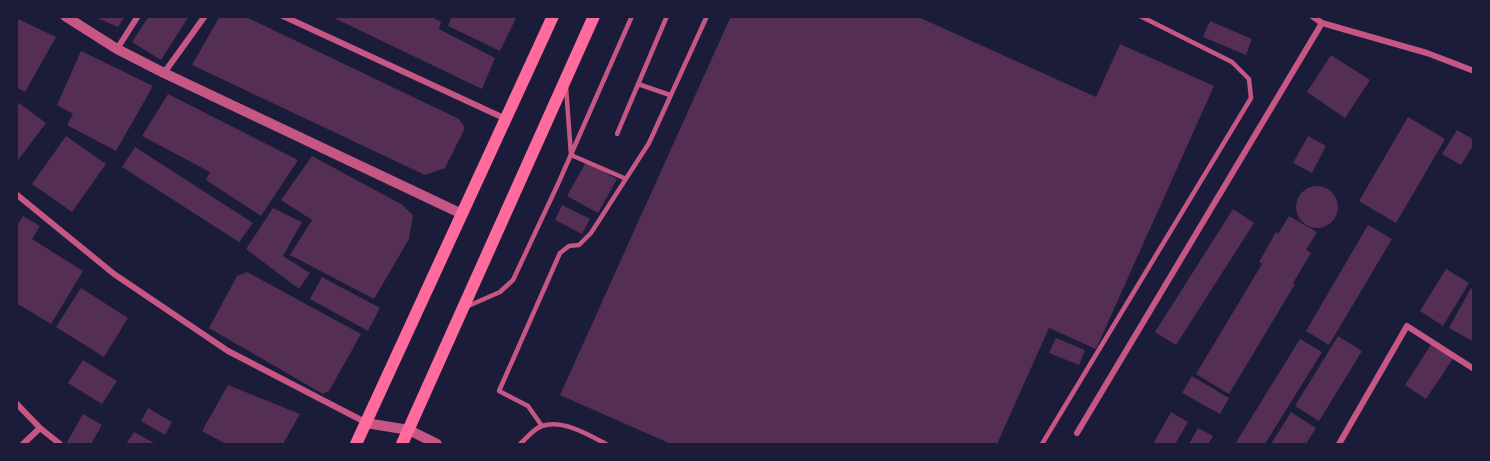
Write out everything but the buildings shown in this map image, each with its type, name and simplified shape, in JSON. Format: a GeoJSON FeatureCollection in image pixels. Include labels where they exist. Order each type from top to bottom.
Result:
{"type":"FeatureCollection","features":[{"type":"Feature","properties":{"kind":"main road"},"geometry":{"type":"LineString","coordinates":[[356,444],[553,16]]}},
{"type":"Feature","properties":{"kind":"main road"},"geometry":{"type":"LineString","coordinates":[[402,444],[594,16]]}},
{"type":"Feature","properties":{"kind":"street"},"geometry":{"type":"LineString","coordinates":[[65,16],[117,49],[164,73],[462,214]]}},
{"type":"Feature","properties":{"kind":"street"},"geometry":{"type":"LineString","coordinates":[[117,49],[138,16]]}},
{"type":"Feature","properties":{"kind":"street"},"geometry":{"type":"LineString","coordinates":[[164,73],[205,16]]}},
{"type":"Feature","properties":{"kind":"street"},"geometry":{"type":"LineString","coordinates":[[283,16],[506,119]]}},
{"type":"Feature","properties":{"kind":"street"},"geometry":{"type":"LineString","coordinates":[[1312,16],[1322,23],[1427,53],[1473,71]]}},
{"type":"Feature","properties":{"kind":"street"},"geometry":{"type":"LineString","coordinates":[[1077,434],[1322,23]]}},
{"type":"Feature","properties":{"kind":"street"},"geometry":{"type":"LineString","coordinates":[[16,194],[114,274],[228,351],[366,423],[409,430],[437,444]]}},
{"type":"Feature","properties":{"kind":"street"},"geometry":{"type":"LineString","coordinates":[[1339,444],[1407,326],[1473,369]]}},
{"type":"Feature","properties":{"kind":"street"},"geometry":{"type":"LineString","coordinates":[[16,403],[40,428],[60,444]]}},
{"type":"Feature","properties":{"kind":"street"},"geometry":{"type":"LineString","coordinates":[[23,444],[40,428]]}},
{"type":"Feature","properties":{"kind":"lane"},"geometry":{"type":"LineString","coordinates":[[463,307],[483,301],[500,292],[513,280],[632,16]]}},
{"type":"Feature","properties":{"kind":"lane"},"geometry":{"type":"LineString","coordinates":[[617,134],[668,16]]}},
{"type":"Feature","properties":{"kind":"lane"},"geometry":{"type":"LineString","coordinates":[[542,426],[528,406],[499,391],[560,253],[569,246],[579,245],[591,233],[624,178],[649,143],[707,16]]}},
{"type":"Feature","properties":{"kind":"lane"},"geometry":{"type":"LineString","coordinates":[[1042,444],[1251,98],[1249,79],[1233,62],[1140,16]]}},
{"type":"Feature","properties":{"kind":"lane"},"geometry":{"type":"LineString","coordinates":[[565,81],[571,155]]}},
{"type":"Feature","properties":{"kind":"lane"},"geometry":{"type":"LineString","coordinates":[[638,84],[670,95]]}},
{"type":"Feature","properties":{"kind":"lane"},"geometry":{"type":"LineString","coordinates":[[571,155],[624,178]]}},
{"type":"Feature","properties":{"kind":"lane"},"geometry":{"type":"LineString","coordinates":[[520,444],[542,426],[550,424],[563,425],[606,444]]}}]}
